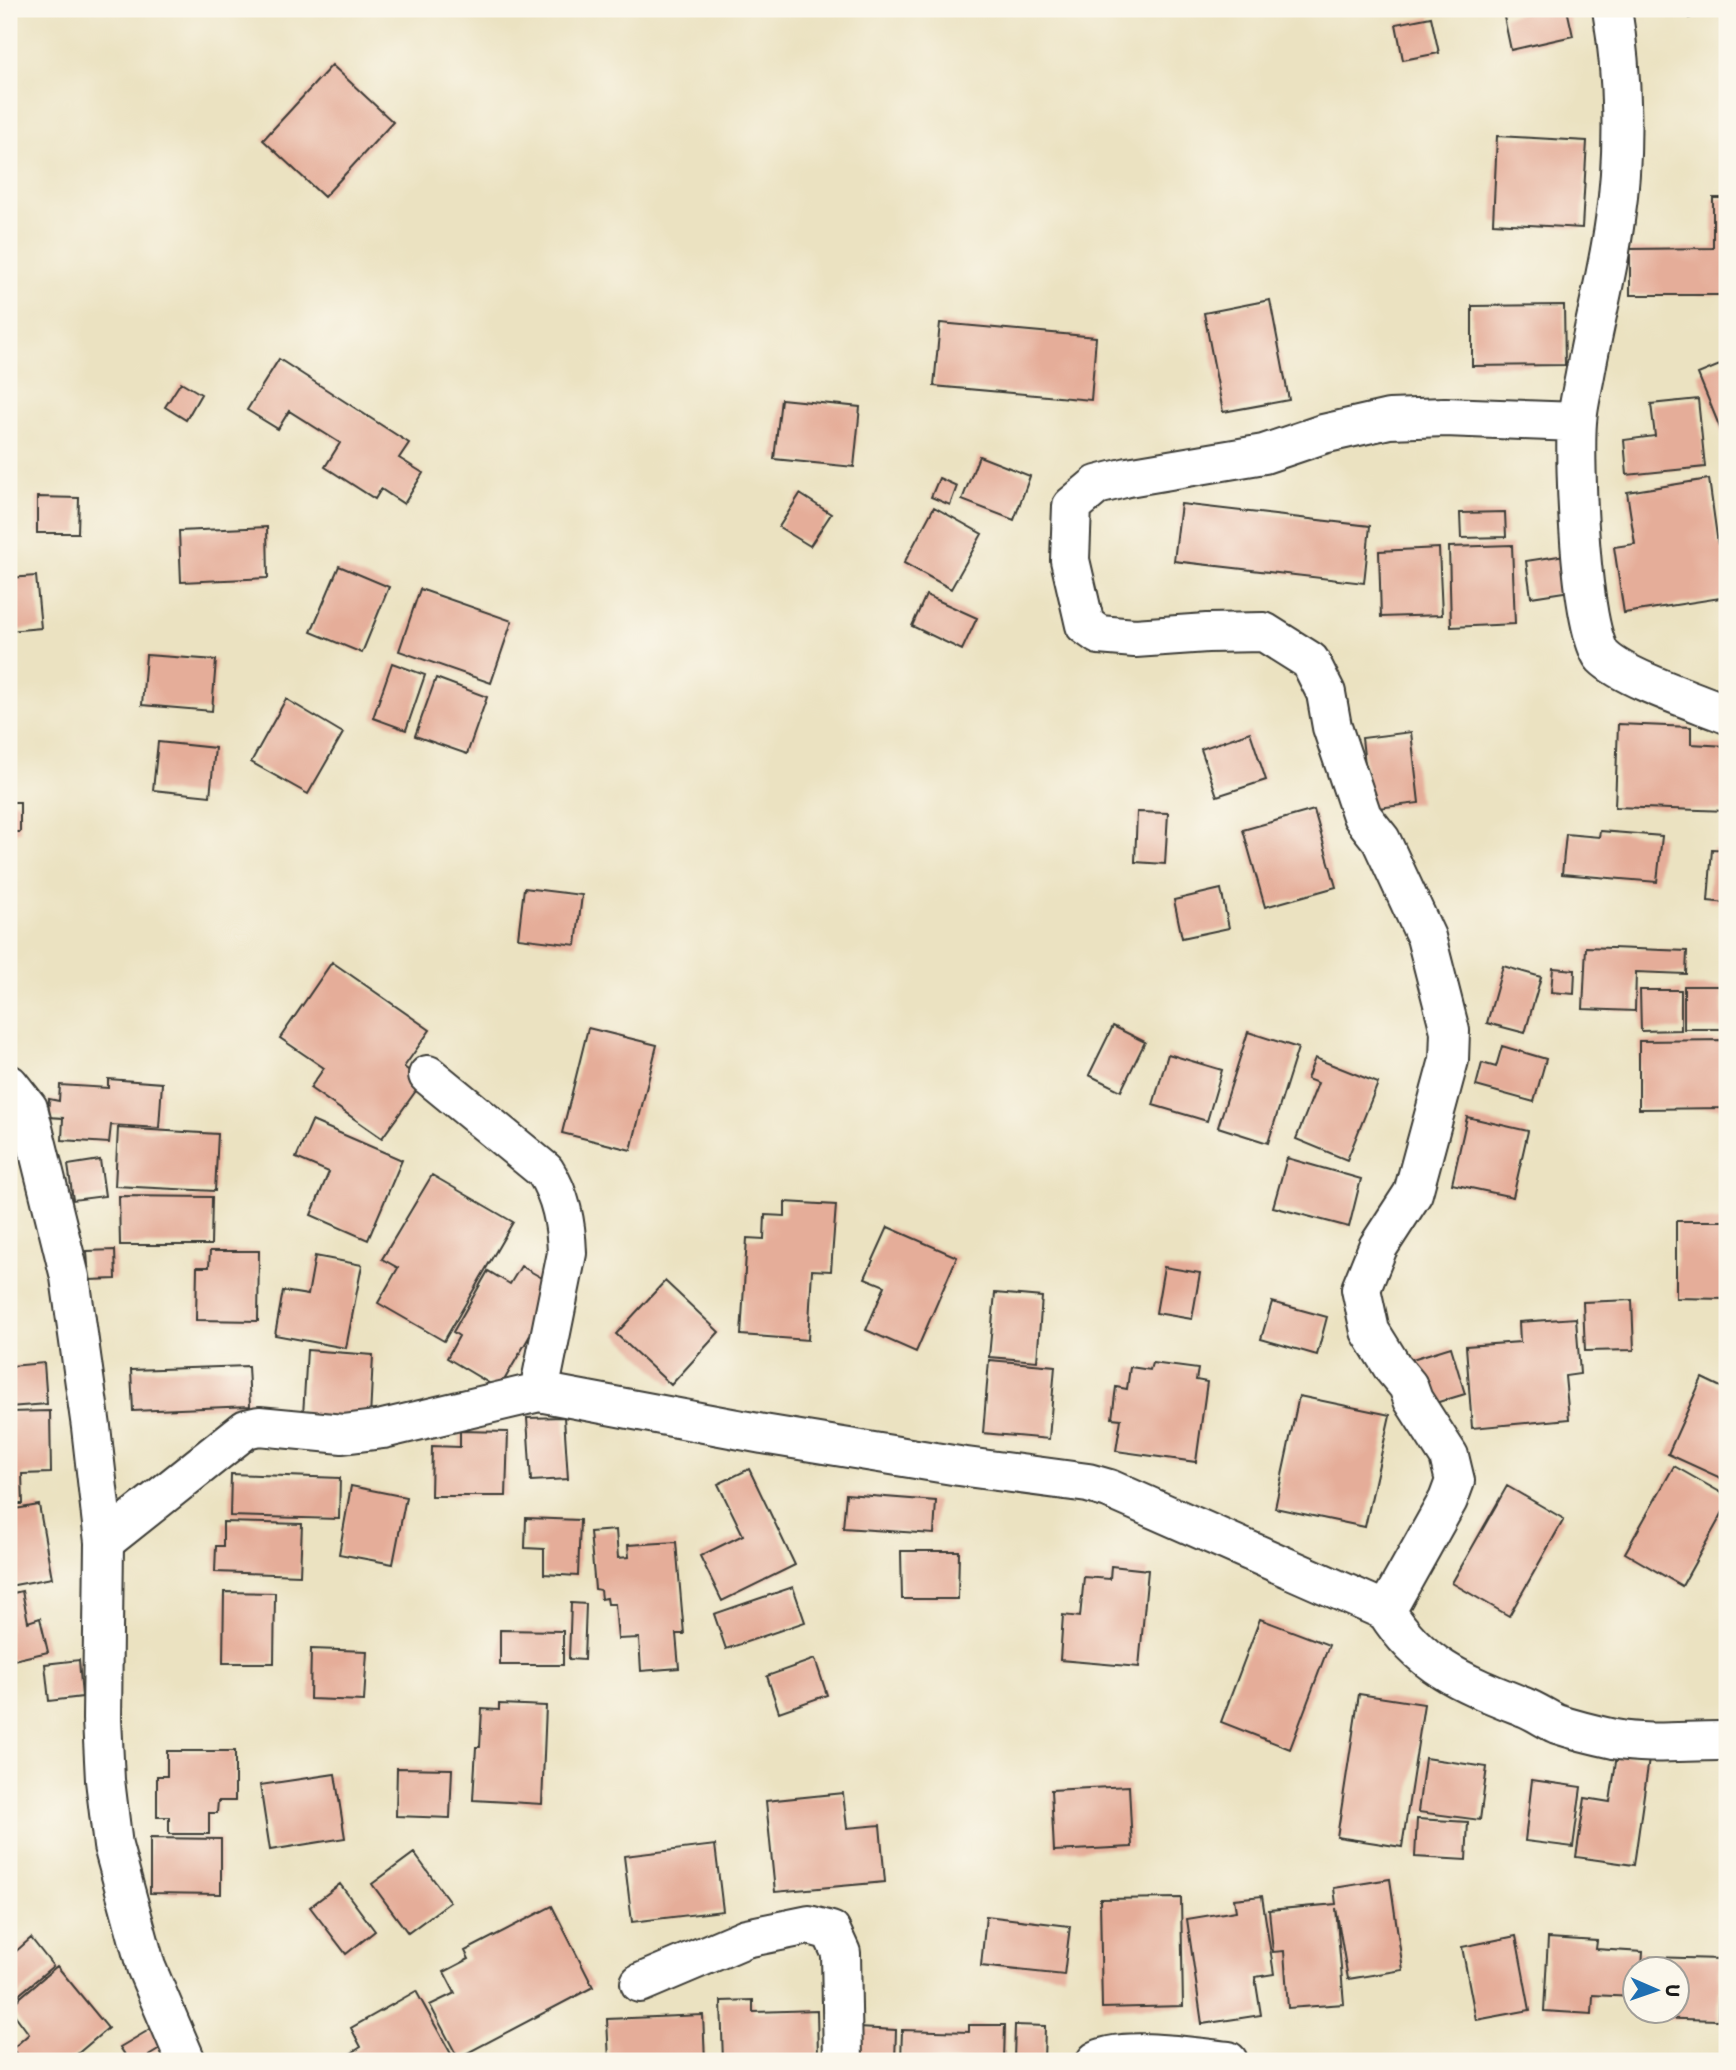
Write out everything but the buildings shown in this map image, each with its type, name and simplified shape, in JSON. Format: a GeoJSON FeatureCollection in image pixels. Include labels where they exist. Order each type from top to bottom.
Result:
{"type":"FeatureCollection","features":[{"type":"Feature","properties":{"kind":"street"},"geometry":{"type":"LineString","coordinates":[[1612,9],[1619,49],[1620,162],[1615,220],[1577,422],[1579,532],[1585,595],[1595,645],[1602,656],[1619,669],[1727,714]]}},
{"type":"Feature","properties":{"kind":"street"},"geometry":{"type":"LineString","coordinates":[[1385,1611],[1448,1500],[1454,1481],[1454,1468],[1449,1455],[1413,1400],[1408,1386],[1393,1368],[1370,1331],[1361,1289],[1378,1247],[1413,1193],[1449,1060],[1450,1031],[1426,937],[1381,840],[1362,816],[1332,727],[1326,693],[1310,661],[1264,632],[1135,638],[1099,635],[1085,625],[1070,560],[1072,506],[1097,485],[1128,477],[1264,454],[1323,434],[1389,419],[1446,417],[1577,422]]}},
{"type":"Feature","properties":{"kind":"street"},"geometry":{"type":"LineString","coordinates":[[428,1075],[545,1171],[555,1187],[566,1231],[567,1253],[539,1392]]}},
{"type":"Feature","properties":{"kind":"street"},"geometry":{"type":"LineString","coordinates":[[9,1084],[28,1108],[70,1277],[91,1427],[104,1542],[102,1719],[104,1780],[113,1846],[146,1968],[186,2061]]}},
{"type":"Feature","properties":{"kind":"street"},"geometry":{"type":"LineString","coordinates":[[104,1542],[246,1429],[259,1426],[343,1434],[383,1429],[539,1392],[763,1434],[959,1466],[1088,1483],[1109,1489],[1385,1611],[1401,1636],[1448,1675],[1557,1723],[1616,1739],[1648,1742],[1727,1741]]}},
{"type":"Feature","properties":{"kind":"street"},"geometry":{"type":"LineString","coordinates":[[640,1983],[746,1938],[809,1926],[831,1931],[841,1953],[843,2061]]}},
{"type":"Feature","properties":{"kind":"street"},"geometry":{"type":"LineString","coordinates":[[1096,2061],[1120,2053],[1228,2061]]}}]}
